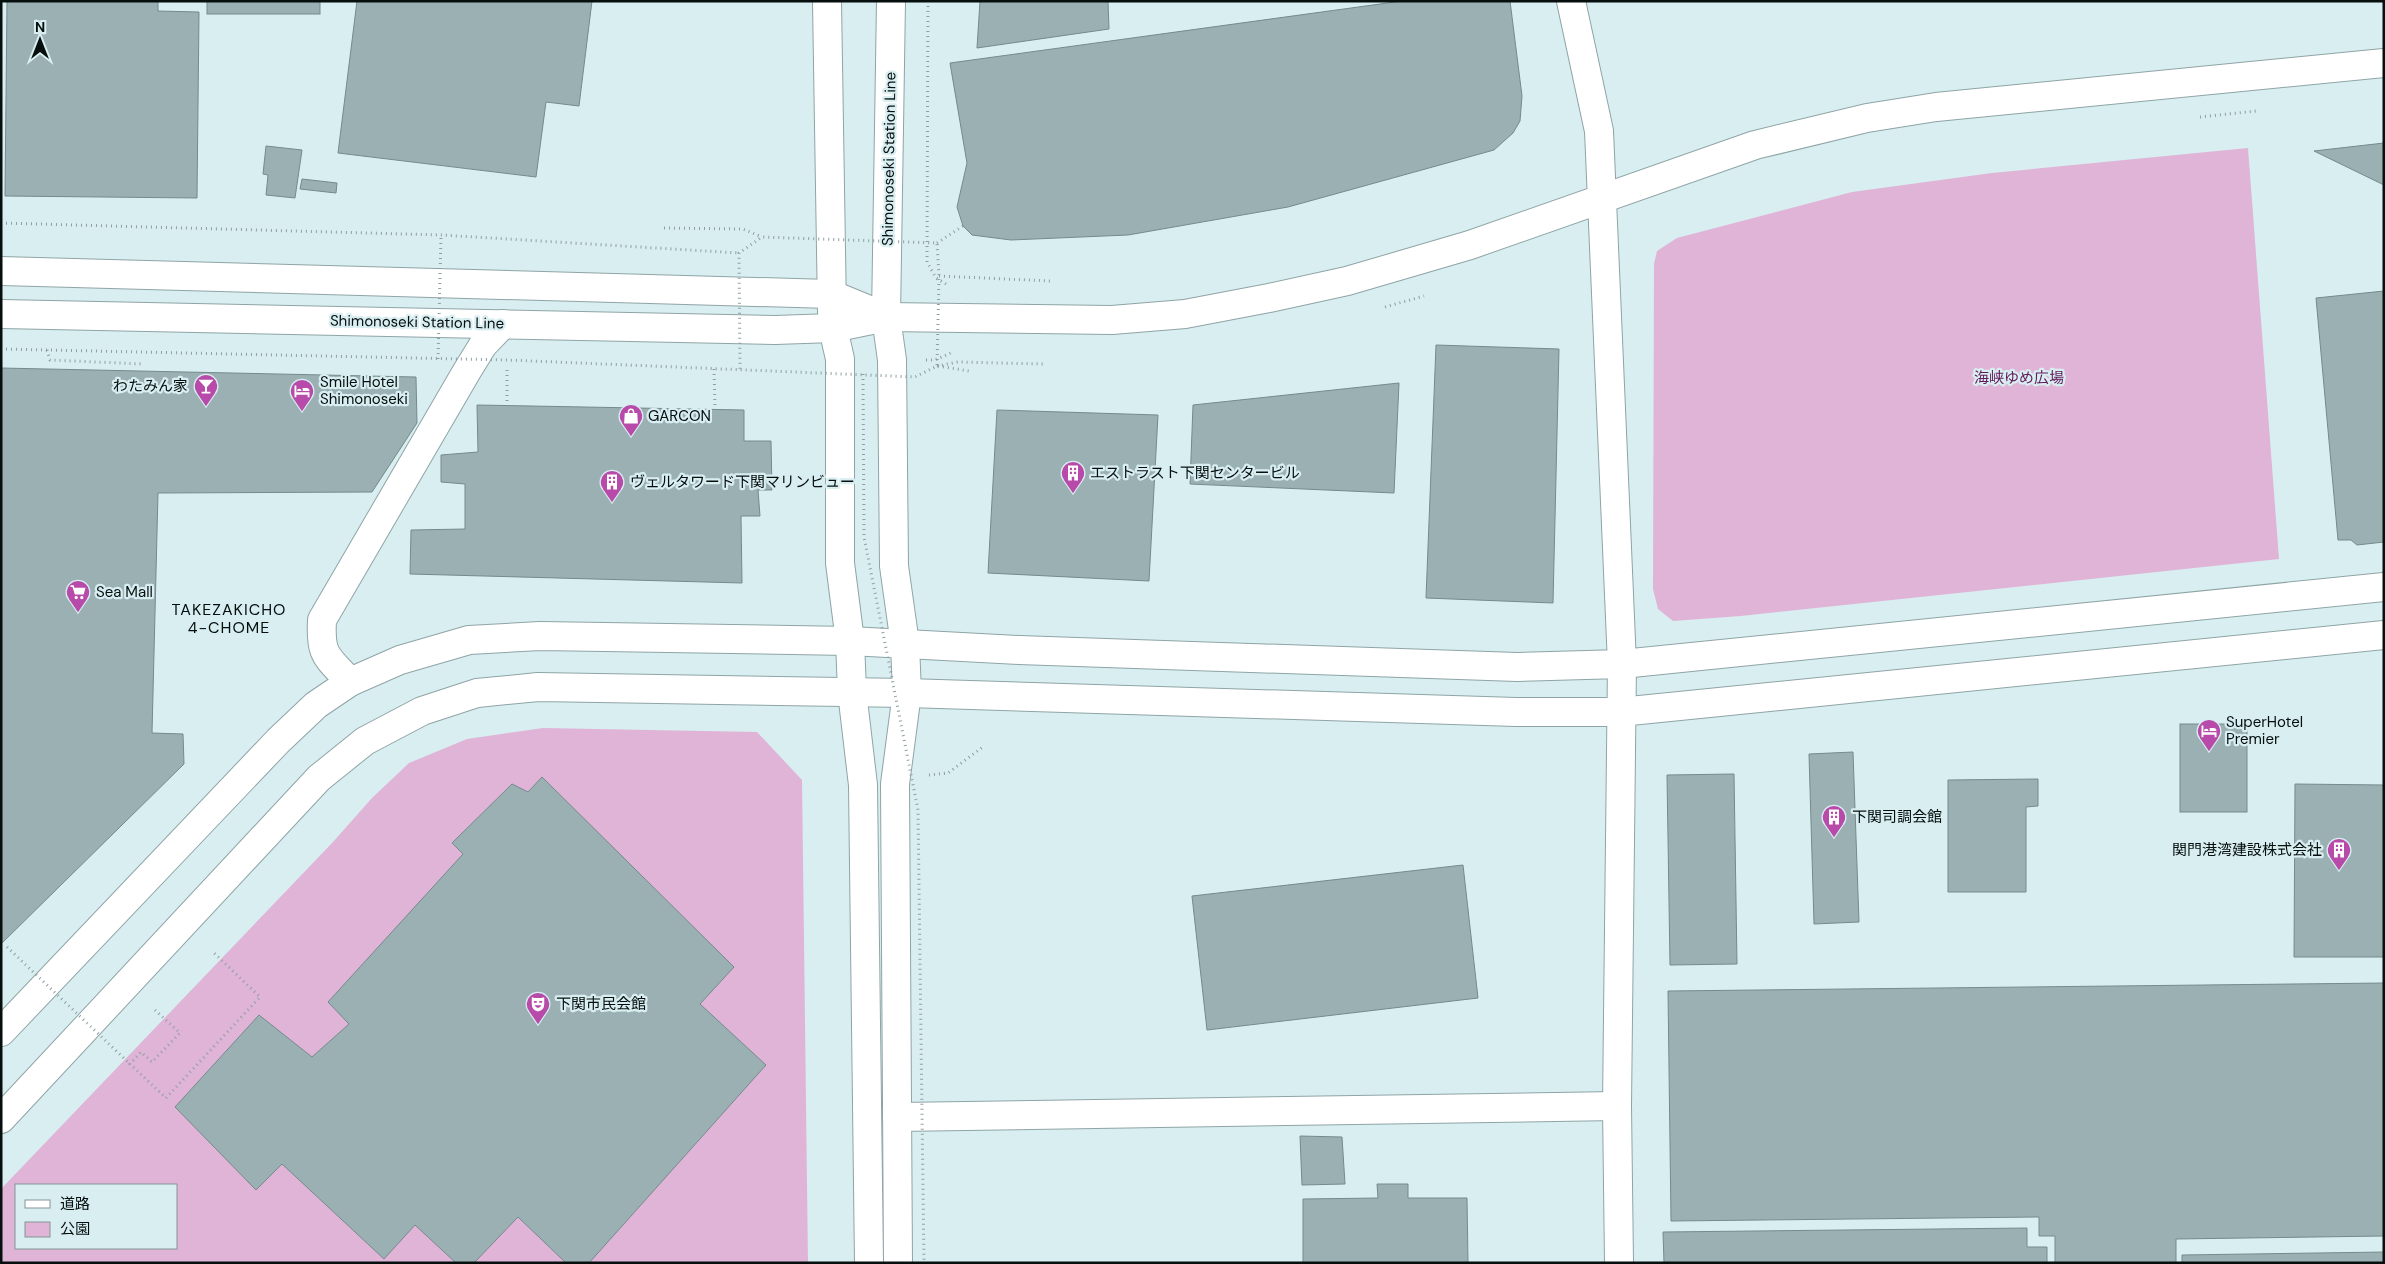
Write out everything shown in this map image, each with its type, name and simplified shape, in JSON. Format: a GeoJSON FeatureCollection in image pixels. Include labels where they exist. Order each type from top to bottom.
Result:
{"type":"FeatureCollection","features":[{"type":"Feature","properties":{"kind":"street"},"geometry":{"type":"LineString","coordinates":[[827,1],[830,294],[833,328],[840,359],[840,563],[850,641],[852,692],[863,785],[869,1263]]}},
{"type":"Feature","properties":{"kind":"street","name":"Shimonoseki Station Line"},"geometry":{"type":"LineString","coordinates":[[1,314],[775,330],[833,328],[886,317],[891,1]]}},
{"type":"Feature","properties":{"kind":"street"},"geometry":{"type":"LineString","coordinates":[[1571,1],[1599,131],[1622,664],[1617,1106],[1619,1263]]}},
{"type":"Feature","properties":{"kind":"street"},"geometry":{"type":"LineString","coordinates":[[1,271],[830,294],[886,317],[1112,320],[1185,314],[1346,281],[1470,245],[1755,145],[1867,118],[1936,107],[2384,63]]}},
{"type":"Feature","properties":{"kind":"street"},"geometry":{"type":"LineString","coordinates":[[886,317],[892,360],[894,566],[905,644],[906,693],[895,784],[898,1263]]}},
{"type":"Feature","properties":{"kind":"street"},"geometry":{"type":"LineString","coordinates":[[350,682],[324,653],[322,620],[467,371],[483,346],[503,324]]}},
{"type":"Feature","properties":{"kind":"street"},"geometry":{"type":"LineString","coordinates":[[1,1032],[278,741],[316,705],[350,682],[400,660],[469,640],[596,635],[850,641],[1019,650],[1517,668],[1622,664],[2384,588]]}},
{"type":"Feature","properties":{"kind":"street"},"geometry":{"type":"LineString","coordinates":[[1,1119],[319,778],[365,741],[422,712],[477,692],[538,687],[852,692],[1516,712],[1620,712],[2384,635]]}},
{"type":"Feature","properties":{"kind":"street"},"geometry":{"type":"LineString","coordinates":[[1,1135],[41,1078]]}},
{"type":"Feature","properties":{"kind":"street"},"geometry":{"type":"LineString","coordinates":[[897,1117],[1617,1106]]}},
{"type":"Feature","properties":{"kind":"path"},"geometry":{"type":"LineString","coordinates":[[928,1],[927,262],[936,278],[950,286]]}},
{"type":"Feature","properties":{"kind":"path"},"geometry":{"type":"LineString","coordinates":[[2193,118],[2261,110]]}},
{"type":"Feature","properties":{"kind":"path"},"geometry":{"type":"LineString","coordinates":[[1,223],[441,236],[738,253],[762,237]]}},
{"type":"Feature","properties":{"kind":"path"},"geometry":{"type":"LineString","coordinates":[[664,228],[743,229],[762,237],[937,243],[963,226]]}},
{"type":"Feature","properties":{"kind":"path"},"geometry":{"type":"LineString","coordinates":[[804,240],[806,231]]}},
{"type":"Feature","properties":{"kind":"path"},"geometry":{"type":"LineString","coordinates":[[438,359],[441,236]]}},
{"type":"Feature","properties":{"kind":"path"},"geometry":{"type":"LineString","coordinates":[[937,243],[939,276],[937,366]]}},
{"type":"Feature","properties":{"kind":"path"},"geometry":{"type":"LineString","coordinates":[[738,253],[740,370]]}},
{"type":"Feature","properties":{"kind":"path"},"geometry":{"type":"LineString","coordinates":[[437,256],[446,256]]}},
{"type":"Feature","properties":{"kind":"path"},"geometry":{"type":"LineString","coordinates":[[730,262],[749,263]]}},
{"type":"Feature","properties":{"kind":"path"},"geometry":{"type":"LineString","coordinates":[[939,276],[1050,281]]}},
{"type":"Feature","properties":{"kind":"path"},"geometry":{"type":"LineString","coordinates":[[1,349],[507,360],[915,377],[937,366],[958,362],[1043,364]]}},
{"type":"Feature","properties":{"kind":"path"},"geometry":{"type":"LineString","coordinates":[[47,350],[50,360],[143,364]]}},
{"type":"Feature","properties":{"kind":"path"},"geometry":{"type":"LineString","coordinates":[[507,360],[507,405]]}},
{"type":"Feature","properties":{"kind":"path"},"geometry":{"type":"LineString","coordinates":[[937,366],[969,371]]}},
{"type":"Feature","properties":{"kind":"path"},"geometry":{"type":"LineString","coordinates":[[714,369],[715,408]]}},
{"type":"Feature","properties":{"kind":"path"},"geometry":{"type":"LineString","coordinates":[[863,374],[864,537],[918,810],[924,1263]]}},
{"type":"Feature","properties":{"kind":"path"},"geometry":{"type":"LineString","coordinates":[[922,775],[948,773],[984,746]]}},
{"type":"Feature","properties":{"kind":"path"},"geometry":{"type":"LineString","coordinates":[[7,947],[166,1098],[260,998],[214,952]]}},
{"type":"Feature","properties":{"kind":"path"},"geometry":{"type":"LineString","coordinates":[[130,1064],[141,1052],[152,1062],[180,1033],[156,1010]]}},
{"type":"Feature","properties":{"kind":"green space","name":"海峡ゆめ広場"},"geometry":{"type":"Polygon","coordinates":[[[2248,148],[2279,559],[1741,616],[1673,621],[1658,609],[1653,589],[1654,264],[1657,251],[1677,238],[1852,192],[1992,173],[2248,148]]]}},
{"type":"Feature","properties":{"kind":"green space"},"geometry":{"type":"Polygon","coordinates":[[[543,728],[757,732],[802,780],[808,1263],[1,1263],[1,1189],[333,842],[372,798],[409,763],[467,739],[543,728]]]}},
{"type":"Feature","properties":{"kind":"building"},"geometry":{"type":"Polygon","coordinates":[[[7,1],[158,1],[158,11],[199,12],[197,198],[5,196],[7,1]]]}},
{"type":"Feature","properties":{"kind":"building"},"geometry":{"type":"Polygon","coordinates":[[[207,1],[320,1],[320,14],[207,14],[207,1]]]}},
{"type":"Feature","properties":{"kind":"building"},"geometry":{"type":"Polygon","coordinates":[[[357,1],[592,1],[579,106],[546,102],[536,177],[338,153],[357,1]]]}},
{"type":"Feature","properties":{"kind":"building"},"geometry":{"type":"Polygon","coordinates":[[[980,1],[1108,1],[1109,29],[977,48],[980,1]]]}},
{"type":"Feature","properties":{"kind":"building"},"geometry":{"type":"Polygon","coordinates":[[[1402,1],[1510,1],[1522,96],[1520,121],[1513,133],[1494,150],[1288,207],[1128,235],[1011,240],[972,235],[963,226],[957,207],[967,163],[950,63],[1402,1]]]}},
{"type":"Feature","properties":{"kind":"building"},"geometry":{"type":"Polygon","coordinates":[[[2384,143],[2384,185],[2314,151],[2384,143]]]}},
{"type":"Feature","properties":{"kind":"building"},"geometry":{"type":"Polygon","coordinates":[[[266,146],[302,150],[295,198],[266,195],[268,175],[263,174],[266,146]]]}},
{"type":"Feature","properties":{"kind":"building"},"geometry":{"type":"Polygon","coordinates":[[[302,179],[337,183],[336,193],[300,189],[302,179]]]}},
{"type":"Feature","properties":{"kind":"building"},"geometry":{"type":"Polygon","coordinates":[[[2384,291],[2384,542],[2357,545],[2351,540],[2338,540],[2316,298],[2384,291]]]}},
{"type":"Feature","properties":{"kind":"building"},"geometry":{"type":"Polygon","coordinates":[[[1436,345],[1559,349],[1553,603],[1426,598],[1436,345]]]}},
{"type":"Feature","properties":{"kind":"building","name":"Sea Mall"},"geometry":{"type":"Polygon","coordinates":[[[1,368],[416,377],[417,423],[372,492],[158,493],[152,733],[183,734],[184,764],[1,944],[1,368]]]}},
{"type":"Feature","properties":{"kind":"building"},"geometry":{"type":"Polygon","coordinates":[[[1399,383],[1394,493],[1190,484],[1193,405],[1399,383]]]}},
{"type":"Feature","properties":{"kind":"building","name":"ヴェルタワード下関マリンビュー"},"geometry":{"type":"Polygon","coordinates":[[[477,405],[744,410],[744,441],[771,441],[772,490],[758,490],[760,516],[741,516],[742,583],[410,574],[411,530],[465,529],[465,484],[441,482],[441,455],[478,452],[477,405]]]}},
{"type":"Feature","properties":{"kind":"building","name":"エストラスト下関センタービル"},"geometry":{"type":"Polygon","coordinates":[[[997,410],[1158,415],[1149,581],[988,573],[997,410]]]}},
{"type":"Feature","properties":{"kind":"building"},"geometry":{"type":"Polygon","coordinates":[[[2180,724],[2247,724],[2247,812],[2180,812],[2180,724]]]}},
{"type":"Feature","properties":{"kind":"building","name":"下関司調会館"},"geometry":{"type":"Polygon","coordinates":[[[1853,752],[1859,922],[1814,924],[1809,754],[1853,752]]]}},
{"type":"Feature","properties":{"kind":"building"},"geometry":{"type":"Polygon","coordinates":[[[1734,774],[1737,964],[1670,965],[1667,775],[1734,774]]]}},
{"type":"Feature","properties":{"kind":"building","name":"下関市民会館"},"geometry":{"type":"Polygon","coordinates":[[[542,777],[734,967],[700,1004],[766,1065],[589,1263],[566,1263],[518,1217],[474,1263],[456,1263],[415,1225],[384,1259],[282,1164],[256,1190],[175,1107],[259,1015],[312,1057],[349,1024],[328,1002],[463,854],[452,843],[512,784],[528,792],[542,777]]]}},
{"type":"Feature","properties":{"kind":"building"},"geometry":{"type":"Polygon","coordinates":[[[2038,779],[2038,806],[2026,807],[2026,892],[1948,892],[1948,780],[2038,779]]]}},
{"type":"Feature","properties":{"kind":"building","name":"関門港湾建設株式会社"},"geometry":{"type":"Polygon","coordinates":[[[2295,784],[2384,785],[2384,957],[2294,957],[2295,784]]]}},
{"type":"Feature","properties":{"kind":"building"},"geometry":{"type":"Polygon","coordinates":[[[1463,865],[1478,998],[1207,1030],[1192,896],[1463,865]]]}},
{"type":"Feature","properties":{"kind":"building"},"geometry":{"type":"Polygon","coordinates":[[[2384,983],[2384,1236],[2176,1239],[2176,1263],[2055,1263],[2055,1236],[2039,1236],[2039,1217],[1671,1221],[1668,991],[2384,983]]]}},
{"type":"Feature","properties":{"kind":"building"},"geometry":{"type":"Polygon","coordinates":[[[1300,1136],[1342,1137],[1345,1184],[1302,1185],[1300,1136]]]}},
{"type":"Feature","properties":{"kind":"building"},"geometry":{"type":"Polygon","coordinates":[[[1377,1184],[1408,1184],[1408,1198],[1467,1198],[1468,1263],[1303,1263],[1303,1199],[1378,1198],[1377,1184]]]}},
{"type":"Feature","properties":{"kind":"building"},"geometry":{"type":"Polygon","coordinates":[[[2027,1228],[2027,1247],[2047,1247],[2047,1263],[1664,1263],[1663,1232],[2027,1228]]]}},
{"type":"Feature","properties":{"kind":"building"},"geometry":{"type":"Polygon","coordinates":[[[2384,1252],[2384,1263],[2182,1263],[2182,1255],[2384,1252]]]}},
{"type":"Feature","properties":{"kind":"place","name":"わたみん家"},"geometry":{"type":"Point","coordinates":[206,407]}},
{"type":"Feature","properties":{"kind":"place","name":"Smile Hotel Shimonoseki"},"geometry":{"type":"Point","coordinates":[302,412]}},
{"type":"Feature","properties":{"kind":"place","name":"GARCON"},"geometry":{"type":"Point","coordinates":[631,437]}},
{"type":"Feature","properties":{"kind":"place","name":"エストラスト下関センタービル"},"geometry":{"type":"Point","coordinates":[1073,494]}},
{"type":"Feature","properties":{"kind":"place","name":"ヴェルタワード下関マリンビュー"},"geometry":{"type":"Point","coordinates":[612,503]}},
{"type":"Feature","properties":{"kind":"place","name":"Sea Mall"},"geometry":{"type":"Point","coordinates":[78,613]}},
{"type":"Feature","properties":{"kind":"place","name":"SuperHotel Premier"},"geometry":{"type":"Point","coordinates":[2209,752]}},
{"type":"Feature","properties":{"kind":"place","name":"下関司調会館"},"geometry":{"type":"Point","coordinates":[1834,838]}},
{"type":"Feature","properties":{"kind":"place","name":"関門港湾建設株式会社"},"geometry":{"type":"Point","coordinates":[2339,871]}},
{"type":"Feature","properties":{"kind":"place","name":"下関市民会館"},"geometry":{"type":"Point","coordinates":[538,1025]}},
{"type":"Feature","properties":{"kind":"district","name":"TAKEZAKICHO 4-CHOME"},"geometry":{"type":"Point","coordinates":[229,618]}}]}
